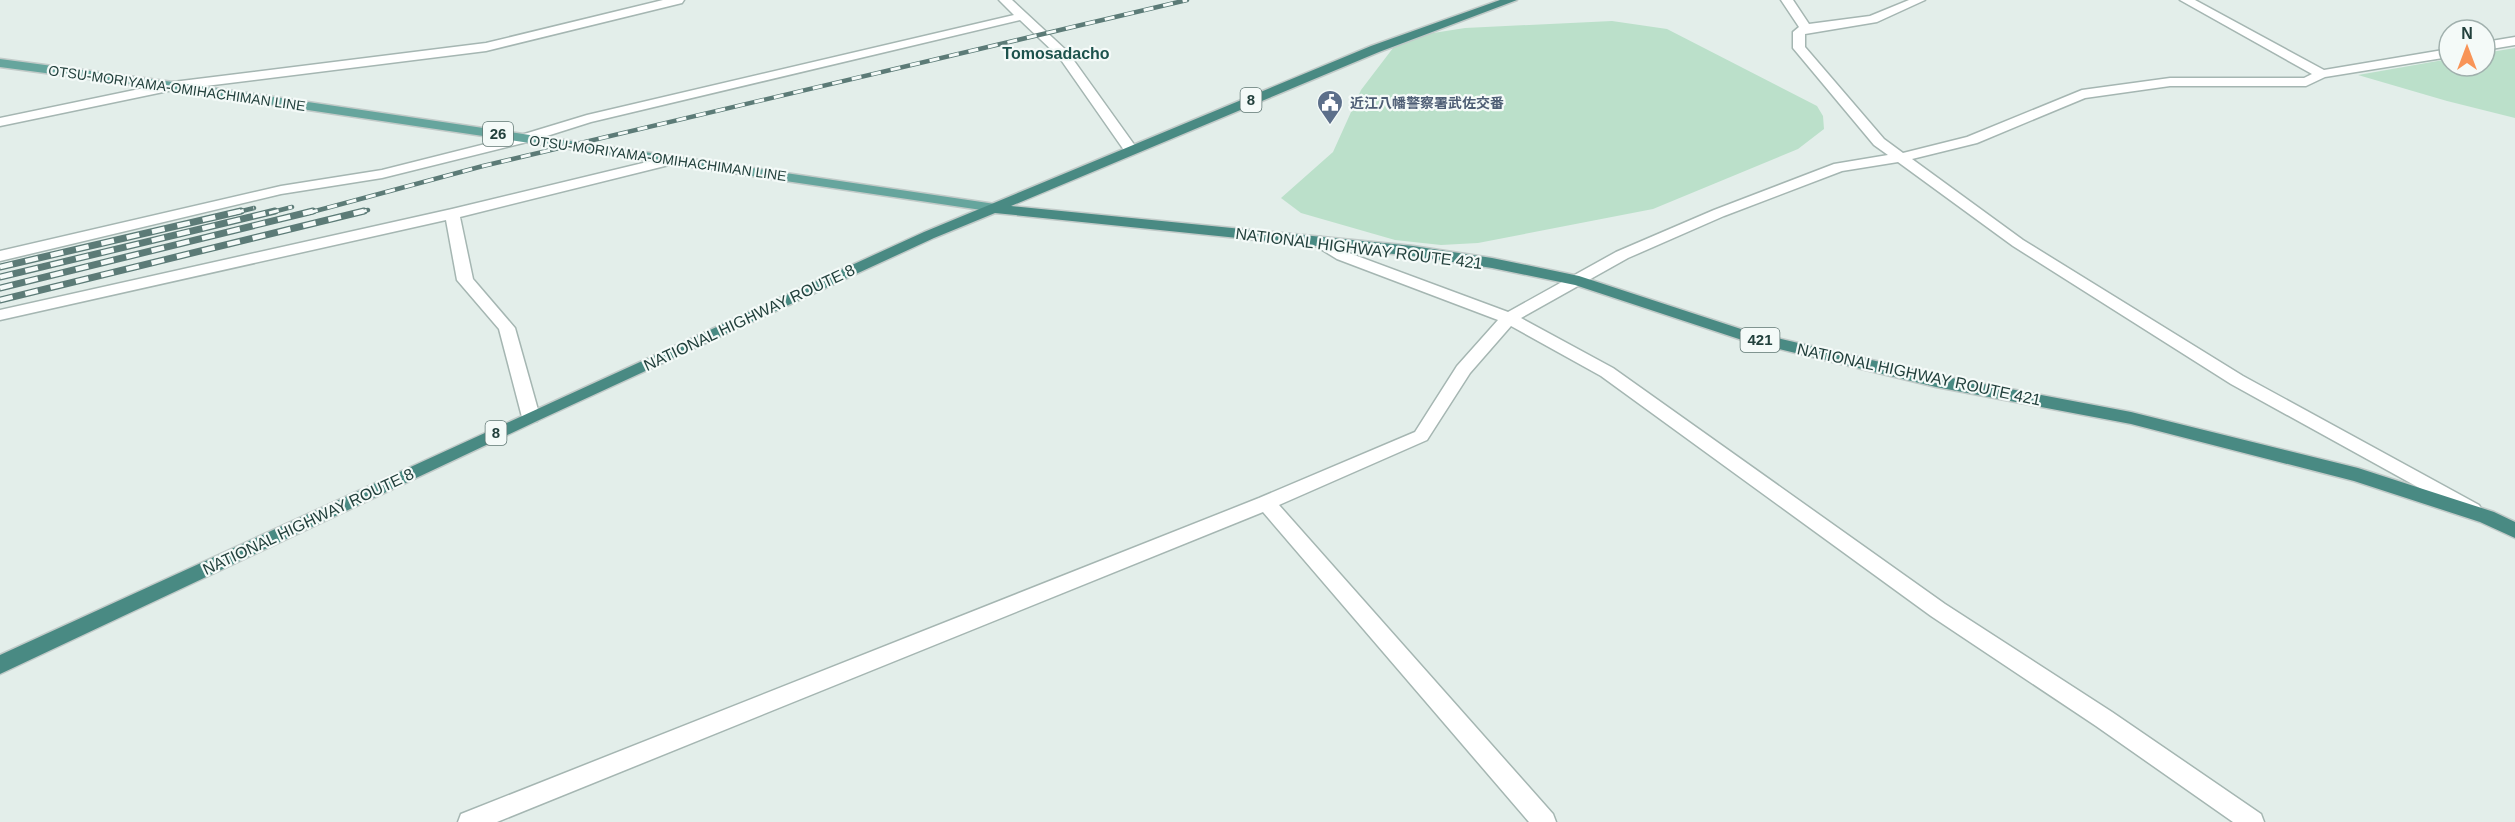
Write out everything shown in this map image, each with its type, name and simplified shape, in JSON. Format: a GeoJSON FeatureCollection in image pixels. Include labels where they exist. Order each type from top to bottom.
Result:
{"type":"FeatureCollection","features":[{"type":"Feature","properties":{"kind":"highway","name":"NATIONAL HIGHWAY ROUTE 8"},"geometry":{"type":"LineString","coordinates":[[0,665],[531,417],[918,240],[1375,49],[1511,0]]}},
{"type":"Feature","properties":{"kind":"highway","name":"NATIONAL HIGHWAY ROUTE 421"},"geometry":{"type":"LineString","coordinates":[[995,208],[1413,251],[1481,261],[1579,281],[1742,335],[1936,381],[2131,418],[2358,475],[2487,517],[2515,531]]}},
{"type":"Feature","properties":{"kind":"main road","name":"OTSU-MORIYAMA-OMIHACHIMAN LINE"},"geometry":{"type":"LineString","coordinates":[[0,63],[173,86],[995,208]]}},
{"type":"Feature","properties":{"kind":"street"},"geometry":{"type":"LineString","coordinates":[[0,122],[173,86],[486,47],[678,0]]}},
{"type":"Feature","properties":{"kind":"street"},"geometry":{"type":"LineString","coordinates":[[1005,0],[1063,54],[1131,150]]}},
{"type":"Feature","properties":{"kind":"street"},"geometry":{"type":"LineString","coordinates":[[1787,0],[1806,28]]}},
{"type":"Feature","properties":{"kind":"street"},"geometry":{"type":"LineString","coordinates":[[1919,0],[1873,19],[1806,28],[1799,32],[1799,48],[1879,142],[2037,255],[2237,380],[2487,517]]}},
{"type":"Feature","properties":{"kind":"street"},"geometry":{"type":"LineString","coordinates":[[2186,0],[2322,74]]}},
{"type":"Feature","properties":{"kind":"street"},"geometry":{"type":"LineString","coordinates":[[0,256],[281,190],[382,174],[526,138],[587,119],[1023,16]]}},
{"type":"Feature","properties":{"kind":"street"},"geometry":{"type":"LineString","coordinates":[[2497,44],[2515,41]]}},
{"type":"Feature","properties":{"kind":"street"},"geometry":{"type":"LineString","coordinates":[[470,822],[1266,503],[1421,436],[1463,370],[1509,318],[1622,255],[1719,213],[1839,167],[1899,158],[1972,140],[2082,94],[2170,82],[2307,82],[2322,74],[2437,54]]}},
{"type":"Feature","properties":{"kind":"street"},"geometry":{"type":"LineString","coordinates":[[0,315],[452,214],[672,160]]}},
{"type":"Feature","properties":{"kind":"street"},"geometry":{"type":"LineString","coordinates":[[452,214],[465,280],[507,328],[531,417]]}},
{"type":"Feature","properties":{"kind":"street"},"geometry":{"type":"LineString","coordinates":[[1316,240],[1343,256],[1509,318],[1607,372],[1938,610],[2104,719],[2252,822]]}},
{"type":"Feature","properties":{"kind":"street"},"geometry":{"type":"LineString","coordinates":[[1266,503],[1544,822]]}},
{"type":"Feature","properties":{"kind":"green space"},"geometry":{"type":"Polygon","coordinates":[[[1612,21],[1667,29],[1817,106],[1823,116],[1824,129],[1798,149],[1653,209],[1478,243],[1441,245],[1395,240],[1301,213],[1281,198],[1333,152],[1361,90],[1393,48],[1406,41],[1427,34],[1465,28],[1612,21]]]}},
{"type":"Feature","properties":{"kind":"green space"},"geometry":{"type":"Polygon","coordinates":[[[2515,48],[2515,118],[2358,75],[2437,61],[2437,78],[2497,78],[2497,51],[2515,48]]]}},
{"type":"Feature","properties":{"kind":"railway"},"geometry":{"type":"LineString","coordinates":[[308,213],[483,166],[1187,0]]}},
{"type":"Feature","properties":{"kind":"railway"},"geometry":{"type":"LineString","coordinates":[[269,213],[292,207]]}},
{"type":"Feature","properties":{"kind":"railway"},"geometry":{"type":"LineString","coordinates":[[234,213],[254,208]]}},
{"type":"Feature","properties":{"kind":"railway"},"geometry":{"type":"LineString","coordinates":[[357,213],[368,210]]}},
{"type":"Feature","properties":{"kind":"railway"},"geometry":{"type":"LineString","coordinates":[[0,267],[241,211]]}},
{"type":"Feature","properties":{"kind":"railway"},"geometry":{"type":"LineString","coordinates":[[0,277],[275,211]]}},
{"type":"Feature","properties":{"kind":"railway"},"geometry":{"type":"LineString","coordinates":[[0,288],[313,211]]}},
{"type":"Feature","properties":{"kind":"railway"},"geometry":{"type":"LineString","coordinates":[[0,300],[364,211]]}},
{"type":"Feature","properties":{"kind":"place","name":"近江八幡警察署武佐交番"},"geometry":{"type":"Point","coordinates":[1330,126]}},
{"type":"Feature","properties":{"kind":"district","name":"Tomosadacho"},"geometry":{"type":"Point","coordinates":[1056,53]}}]}
